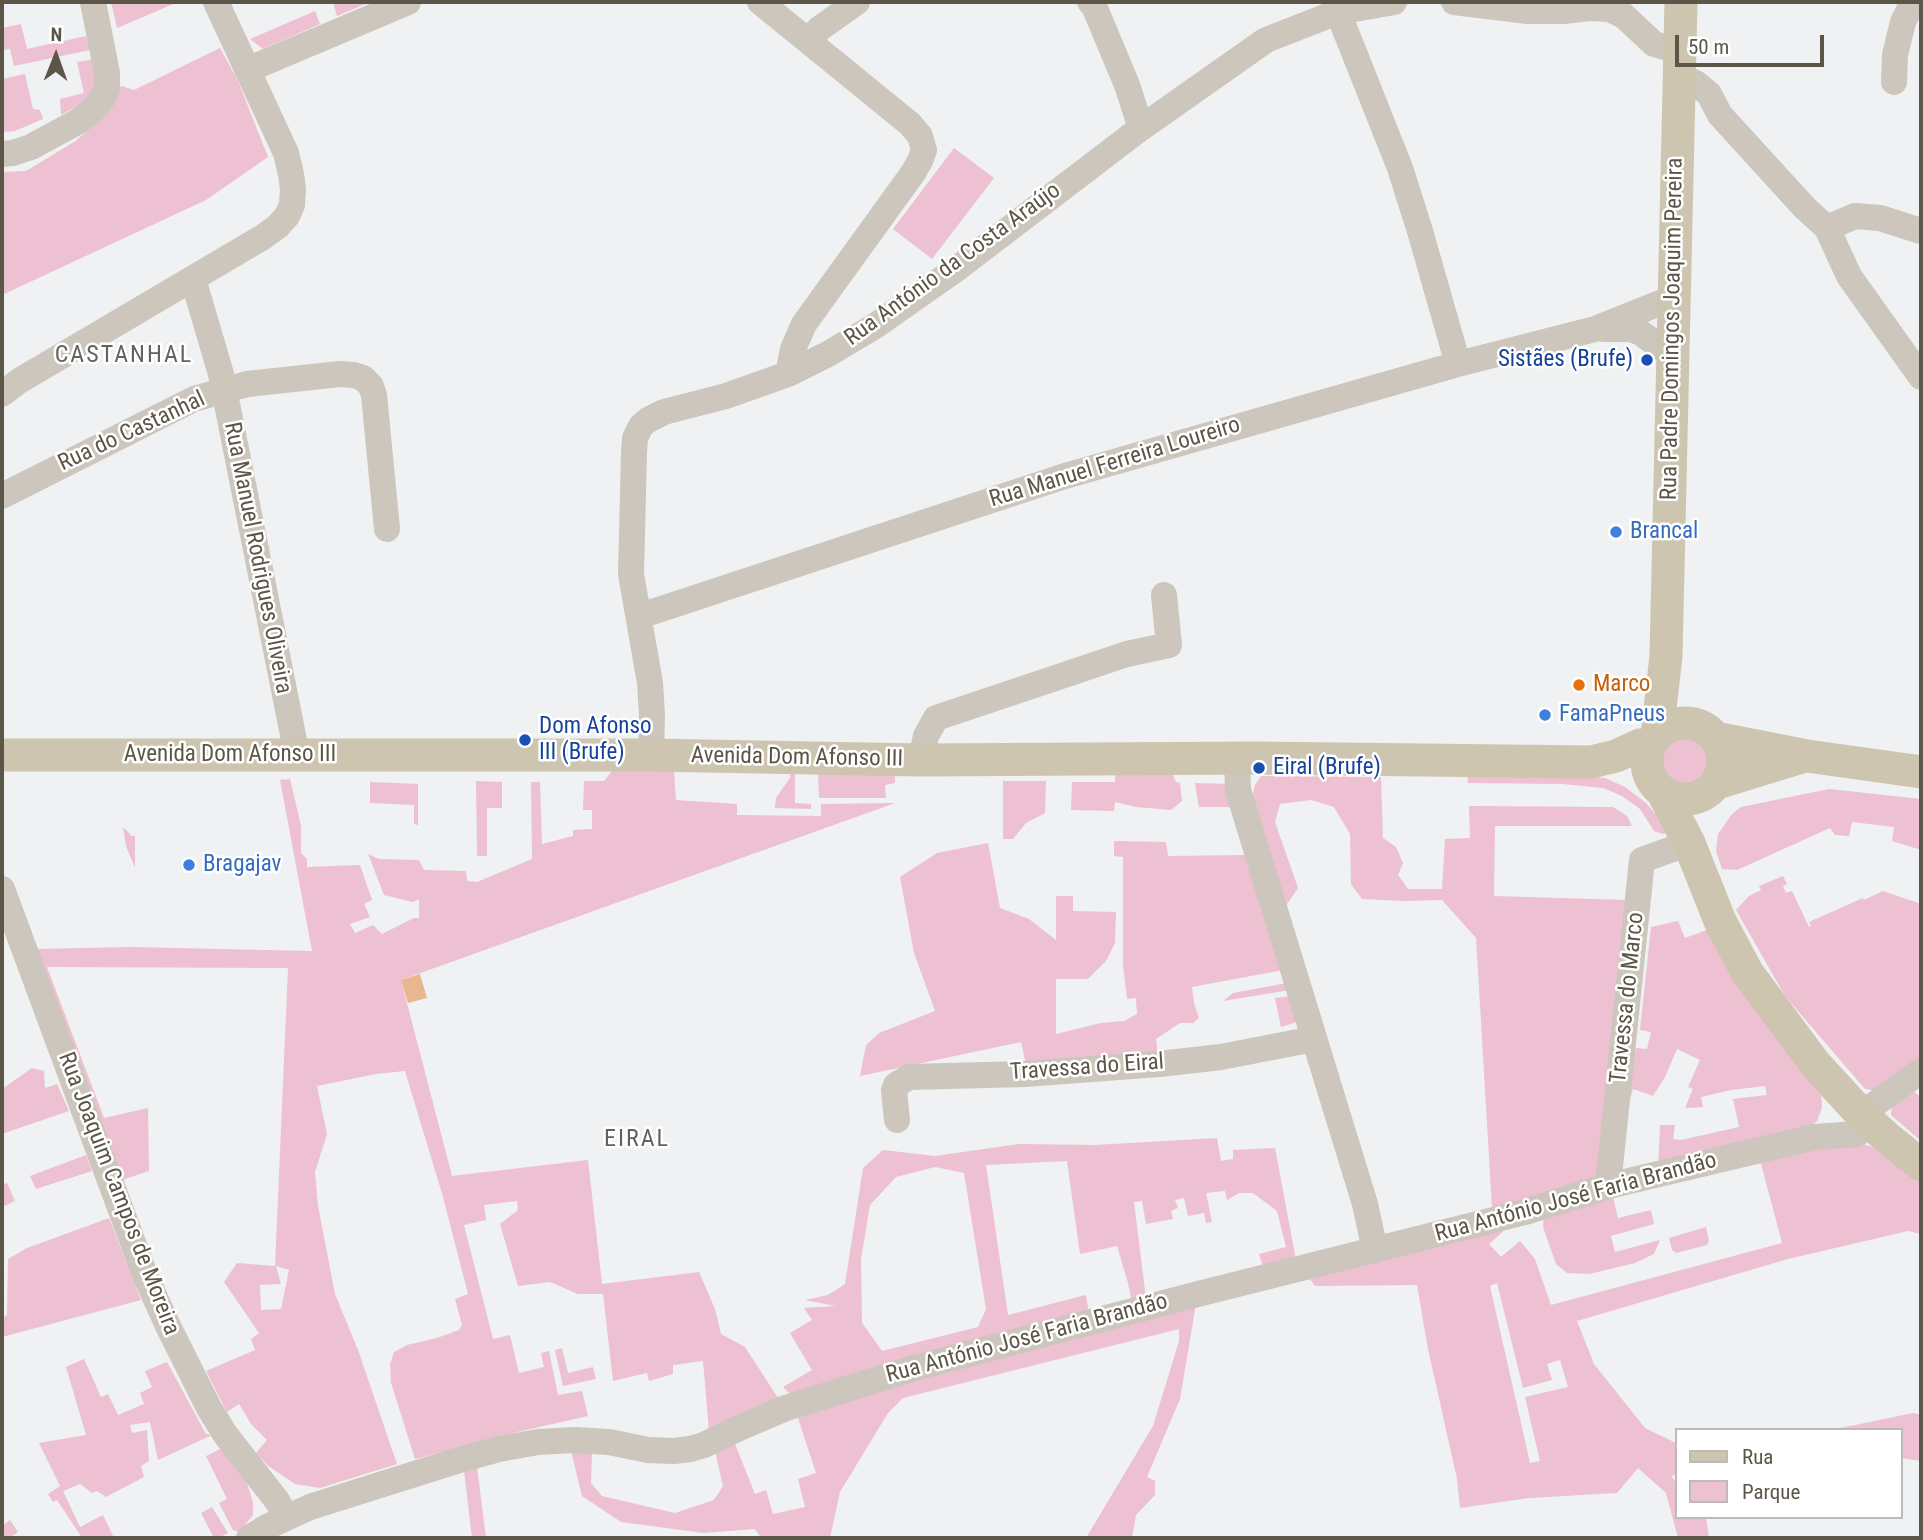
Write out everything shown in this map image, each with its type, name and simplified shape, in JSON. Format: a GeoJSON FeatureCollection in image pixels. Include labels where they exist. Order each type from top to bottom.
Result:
{"type":"FeatureCollection","features":[{"type":"Feature","properties":{"kind":"main road","name":"Rua Padre Domingos Joaquim Pereira"},"geometry":{"type":"LineString","coordinates":[[1654,740],[1666,656],[1681,2]]}},
{"type":"Feature","properties":{"kind":"main road","name":"Rua Padre Domingos Joaquim Pereira"},"geometry":{"type":"LineString","coordinates":[[1666,656],[1685,699],[1710,733]]}},
{"type":"Feature","properties":{"kind":"main road"},"geometry":{"type":"LineString","coordinates":[[1921,772],[1807,756],[1710,733],[1695,724],[1675,724],[1665,729],[1654,740],[1647,764],[1689,843],[1720,921],[1747,972],[1808,1056],[1861,1113],[1921,1165]]}},
{"type":"Feature","properties":{"kind":"main road"},"geometry":{"type":"LineString","coordinates":[[1689,843],[1711,788],[1721,775],[1723,755],[1710,733]]}},
{"type":"Feature","properties":{"kind":"main road","name":"Avenida Dom Afonso III"},"geometry":{"type":"LineString","coordinates":[[2,755],[652,755],[921,760],[1237,758],[1591,762],[1616,756],[1654,740]]}},
{"type":"Feature","properties":{"kind":"main road"},"geometry":{"type":"LineString","coordinates":[[1658,787],[1673,798],[1695,798],[1711,788],[1807,756]]}},
{"type":"Feature","properties":{"kind":"main road","name":"Avenida Dom Afonso III"},"geometry":{"type":"LineString","coordinates":[[1591,762],[1658,787]]}},
{"type":"Feature","properties":{"kind":"street"},"geometry":{"type":"LineString","coordinates":[[2,154],[31,147],[79,121],[102,99],[107,88],[107,73],[93,2]]}},
{"type":"Feature","properties":{"kind":"street"},"geometry":{"type":"LineString","coordinates":[[2,394],[19,381],[263,237],[287,216],[292,205],[291,174],[286,153],[216,2]]}},
{"type":"Feature","properties":{"kind":"street"},"geometry":{"type":"LineString","coordinates":[[247,70],[408,2]]}},
{"type":"Feature","properties":{"kind":"street"},"geometry":{"type":"LineString","coordinates":[[760,2],[910,124],[920,136],[923,149],[913,173],[804,324],[793,349],[788,374]]}},
{"type":"Feature","properties":{"kind":"street"},"geometry":{"type":"LineString","coordinates":[[808,41],[819,29],[857,2]]}},
{"type":"Feature","properties":{"kind":"street"},"geometry":{"type":"LineString","coordinates":[[1090,2],[1127,85],[1141,128]]}},
{"type":"Feature","properties":{"kind":"street","name":"Rua António da Costa Araújo"},"geometry":{"type":"LineString","coordinates":[[652,755],[652,704],[640,616],[631,575],[634,453],[635,438],[640,426],[664,412],[726,396],[788,374],[875,326],[959,267],[1141,128],[1266,40],[1338,12],[1394,2]]}},
{"type":"Feature","properties":{"kind":"street"},"geometry":{"type":"LineString","coordinates":[[1454,2],[1528,11],[1564,12],[1610,5],[1624,16],[1679,63],[1709,94],[1720,115],[1827,229],[1849,276],[1921,377]]}},
{"type":"Feature","properties":{"kind":"street"},"geometry":{"type":"LineString","coordinates":[[1894,82],[1895,55],[1903,22],[1913,2]]}},
{"type":"Feature","properties":{"kind":"street"},"geometry":{"type":"LineString","coordinates":[[1338,12],[1400,168],[1458,364]]}},
{"type":"Feature","properties":{"kind":"street"},"geometry":{"type":"LineString","coordinates":[[1678,114],[1709,94]]}},
{"type":"Feature","properties":{"kind":"street"},"geometry":{"type":"LineString","coordinates":[[1827,229],[1855,216],[1880,218],[1921,231]]}},
{"type":"Feature","properties":{"kind":"street","name":"Rua Manuel Rodrigues Oliveira"},"geometry":{"type":"LineString","coordinates":[[193,279],[221,374],[297,755]]}},
{"type":"Feature","properties":{"kind":"street","name":"Rua Manuel Ferreira Loureiro"},"geometry":{"type":"LineString","coordinates":[[640,616],[1065,475],[1458,364],[1595,329],[1675,297]]}},
{"type":"Feature","properties":{"kind":"street","name":"Rua Manuel Ferreira Loureiro"},"geometry":{"type":"LineString","coordinates":[[1595,329],[1631,329],[1641,333],[1672,356]]}},
{"type":"Feature","properties":{"kind":"street","name":"Rua do Castanhal"},"geometry":{"type":"LineString","coordinates":[[2,496],[194,399],[247,384],[340,374],[354,375],[363,378],[374,395],[387,529]]}},
{"type":"Feature","properties":{"kind":"street"},"geometry":{"type":"LineString","coordinates":[[921,760],[926,736],[936,718],[1127,654],[1169,645],[1164,595]]}},
{"type":"Feature","properties":{"kind":"street"},"geometry":{"type":"LineString","coordinates":[[1237,758],[1238,790],[1365,1204],[1375,1250]]}},
{"type":"Feature","properties":{"kind":"street","name":"Travessa do Marco"},"geometry":{"type":"LineString","coordinates":[[1608,1186],[1642,860],[1689,843]]}},
{"type":"Feature","properties":{"kind":"street","name":"Rua Joaquim Campos de Moreira"},"geometry":{"type":"LineString","coordinates":[[2,889],[136,1250],[168,1326],[209,1408],[225,1434],[278,1502],[286,1518]]}},
{"type":"Feature","properties":{"kind":"street","name":"Travessa do Eiral"},"geometry":{"type":"LineString","coordinates":[[897,1120],[894,1090],[896,1085],[909,1077],[1025,1074],[1159,1064],[1221,1057],[1314,1039]]}},
{"type":"Feature","properties":{"kind":"street","name":"Rua António José Faria Brandão"},"geometry":{"type":"LineString","coordinates":[[249,1538],[286,1518],[336,1499],[499,1449],[538,1442],[574,1440],[609,1442],[648,1450],[690,1449],[786,1408],[914,1368],[1525,1212],[1608,1186],[1815,1137],[1830,1124],[1843,1106],[1861,1113],[1921,1071]]}},
{"type":"Feature","properties":{"kind":"green space"},"geometry":{"type":"Polygon","coordinates":[[[111,2],[178,2],[117,28],[111,2]]]}},
{"type":"Feature","properties":{"kind":"green space"},"geometry":{"type":"Polygon","coordinates":[[[333,2],[370,2],[337,16],[333,2]]]}},
{"type":"Feature","properties":{"kind":"green space"},"geometry":{"type":"Polygon","coordinates":[[[315,11],[320,24],[263,49],[250,39],[315,11]]]}},
{"type":"Feature","properties":{"kind":"green space"},"geometry":{"type":"Polygon","coordinates":[[[21,24],[27,49],[86,36],[90,50],[14,66],[10,49],[2,50],[2,28],[21,24]]]}},
{"type":"Feature","properties":{"kind":"green space"},"geometry":{"type":"Polygon","coordinates":[[[220,48],[238,81],[268,157],[206,200],[2,295],[2,172],[26,171],[74,142],[105,116],[121,86],[134,90],[220,48]]]}},
{"type":"Feature","properties":{"kind":"green space"},"geometry":{"type":"Polygon","coordinates":[[[95,59],[97,85],[89,100],[61,115],[60,99],[84,93],[77,62],[95,59]]]}},
{"type":"Feature","properties":{"kind":"green space"},"geometry":{"type":"Polygon","coordinates":[[[25,74],[33,109],[40,110],[43,119],[15,131],[2,132],[2,79],[25,74]]]}},
{"type":"Feature","properties":{"kind":"green space"},"geometry":{"type":"Polygon","coordinates":[[[954,148],[994,178],[932,259],[893,229],[954,148]]]}},
{"type":"Feature","properties":{"kind":"green space"},"geometry":{"type":"Polygon","coordinates":[[[1685,733],[1695,735],[1703,741],[1709,749],[1709,769],[1703,777],[1695,783],[1685,785],[1675,783],[1667,777],[1661,769],[1659,759],[1661,749],[1667,741],[1675,735],[1685,733]]]}},
{"type":"Feature","properties":{"kind":"green space"},"geometry":{"type":"Polygon","coordinates":[[[790,770],[795,770],[795,803],[811,804],[811,809],[775,808],[776,798],[790,778],[790,770]]]}},
{"type":"Feature","properties":{"kind":"green space"},"geometry":{"type":"Polygon","coordinates":[[[818,770],[895,770],[895,783],[885,785],[886,798],[819,798],[818,770]]]}},
{"type":"Feature","properties":{"kind":"green space"},"geometry":{"type":"Polygon","coordinates":[[[612,771],[674,771],[676,800],[737,804],[737,815],[821,816],[821,804],[895,803],[401,980],[452,1176],[588,1160],[602,1284],[699,1272],[715,1309],[721,1334],[745,1347],[780,1401],[709,1431],[703,1361],[673,1365],[673,1374],[649,1381],[647,1373],[613,1381],[603,1294],[578,1294],[550,1282],[518,1286],[500,1224],[518,1210],[517,1201],[484,1205],[486,1220],[464,1225],[493,1339],[510,1335],[519,1373],[544,1367],[541,1353],[549,1351],[558,1395],[582,1391],[588,1416],[415,1459],[391,1383],[390,1364],[394,1352],[407,1345],[459,1330],[462,1325],[455,1299],[468,1294],[443,1197],[405,1071],[376,1074],[317,1086],[327,1134],[315,1172],[318,1206],[335,1294],[358,1350],[397,1464],[320,1488],[295,1484],[267,1465],[256,1453],[267,1440],[251,1424],[239,1404],[227,1412],[206,1371],[255,1350],[251,1339],[259,1333],[224,1282],[237,1263],[275,1266],[288,968],[47,967],[104,1118],[148,1108],[149,1171],[122,1180],[35,949],[130,947],[312,951],[280,780],[290,779],[301,826],[301,853],[307,859],[307,867],[360,865],[372,900],[364,904],[370,917],[350,924],[355,933],[373,925],[382,934],[419,918],[419,899],[413,902],[384,895],[368,854],[379,859],[419,860],[424,870],[466,871],[467,881],[477,882],[532,859],[531,782],[540,782],[542,844],[573,836],[573,830],[592,829],[592,810],[583,810],[584,781],[604,781],[612,771]],[[276,1266],[281,1284],[260,1285],[261,1310],[281,1309],[289,1270],[276,1266]]]}},
{"type":"Feature","properties":{"kind":"green space"},"geometry":{"type":"Polygon","coordinates":[[[1115,771],[1172,773],[1176,782],[1180,783],[1182,801],[1171,810],[1115,802],[1114,811],[1071,810],[1072,782],[1115,782],[1115,771]]]}},
{"type":"Feature","properties":{"kind":"green space"},"geometry":{"type":"Polygon","coordinates":[[[1467,774],[1605,778],[1625,787],[1646,803],[1671,832],[1663,834],[1654,831],[1640,809],[1622,796],[1603,788],[1563,784],[1468,783],[1467,774]]]}},
{"type":"Feature","properties":{"kind":"green space"},"geometry":{"type":"Polygon","coordinates":[[[1261,776],[1381,777],[1383,838],[1396,847],[1403,863],[1398,875],[1408,889],[1442,889],[1445,839],[1470,838],[1469,806],[1613,807],[1627,816],[1632,826],[1495,826],[1494,896],[1628,900],[1596,1182],[1492,1208],[1476,938],[1442,900],[1362,899],[1351,884],[1350,834],[1334,807],[1311,800],[1280,804],[1275,822],[1298,888],[1285,907],[1252,798],[1255,785],[1261,776]]]}},
{"type":"Feature","properties":{"kind":"green space"},"geometry":{"type":"Polygon","coordinates":[[[476,781],[502,782],[502,808],[487,808],[487,856],[477,856],[476,781]]]}},
{"type":"Feature","properties":{"kind":"green space"},"geometry":{"type":"Polygon","coordinates":[[[1003,781],[1046,781],[1045,813],[1026,823],[1013,839],[1003,839],[1003,781]]]}},
{"type":"Feature","properties":{"kind":"green space"},"geometry":{"type":"Polygon","coordinates":[[[370,782],[418,784],[418,825],[414,824],[414,805],[370,803],[370,782]]]}},
{"type":"Feature","properties":{"kind":"green space"},"geometry":{"type":"Polygon","coordinates":[[[1195,783],[1228,784],[1234,807],[1199,807],[1195,783]]]}},
{"type":"Feature","properties":{"kind":"green space"},"geometry":{"type":"Polygon","coordinates":[[[1829,789],[1921,799],[1921,850],[1892,841],[1894,827],[1852,822],[1849,836],[1835,835],[1830,828],[1737,870],[1722,869],[1716,851],[1718,834],[1732,814],[1741,807],[1829,789]]]}},
{"type":"Feature","properties":{"kind":"green space"},"geometry":{"type":"Polygon","coordinates":[[[123,827],[135,836],[135,868],[126,846],[123,827]]]}},
{"type":"Feature","properties":{"kind":"green space"},"geometry":{"type":"Polygon","coordinates":[[[1114,841],[1166,842],[1168,856],[1249,855],[1283,970],[1192,987],[1199,1018],[1193,1023],[1180,1023],[1156,1039],[1158,1056],[1026,1064],[1021,1042],[860,1076],[866,1045],[879,1033],[935,1011],[914,953],[900,877],[937,853],[988,843],[1000,908],[1029,919],[1056,940],[1056,896],[1073,896],[1073,911],[1116,912],[1115,943],[1106,961],[1088,979],[1056,979],[1056,1034],[1101,1023],[1124,1021],[1137,1014],[1136,998],[1127,999],[1123,965],[1123,857],[1114,856],[1114,841]]]}},
{"type":"Feature","properties":{"kind":"green space"},"geometry":{"type":"Polygon","coordinates":[[[1783,876],[1787,884],[1783,886],[1786,893],[1792,891],[1809,927],[1809,922],[1883,891],[1921,904],[1921,1060],[1878,1091],[1865,1089],[1785,996],[1736,910],[1749,896],[1761,890],[1759,886],[1783,876]]]}},
{"type":"Feature","properties":{"kind":"green space"},"geometry":{"type":"Polygon","coordinates":[[[1678,921],[1685,938],[1707,930],[1821,1094],[1822,1108],[1817,1121],[1809,1128],[1658,1167],[1660,1125],[1675,1125],[1673,1139],[1681,1140],[1739,1127],[1733,1099],[1767,1095],[1765,1086],[1731,1090],[1701,1097],[1703,1107],[1685,1108],[1693,1089],[1688,1087],[1700,1060],[1677,1049],[1653,1096],[1633,1089],[1624,1122],[1624,1096],[1636,1048],[1647,1049],[1651,1032],[1640,1030],[1651,927],[1678,921]]]}},
{"type":"Feature","properties":{"kind":"green space"},"geometry":{"type":"Polygon","coordinates":[[[1287,983],[1290,990],[1223,1001],[1233,993],[1287,983]]]}},
{"type":"Feature","properties":{"kind":"green space"},"geometry":{"type":"Polygon","coordinates":[[[1291,996],[1300,1021],[1281,1027],[1275,998],[1291,996]]]}},
{"type":"Feature","properties":{"kind":"green space"},"geometry":{"type":"Polygon","coordinates":[[[32,1068],[44,1071],[45,1088],[57,1084],[69,1111],[2,1134],[2,1089],[32,1068]]]}},
{"type":"Feature","properties":{"kind":"green space"},"geometry":{"type":"Polygon","coordinates":[[[1910,1087],[1921,1098],[1921,1141],[1891,1115],[1892,1103],[1910,1087]]]}},
{"type":"Feature","properties":{"kind":"green space"},"geometry":{"type":"Polygon","coordinates":[[[1217,1138],[1221,1161],[1233,1159],[1233,1150],[1275,1148],[1296,1260],[1264,1269],[1259,1254],[1286,1247],[1277,1211],[1253,1193],[1239,1193],[1227,1200],[1225,1191],[1206,1193],[1212,1222],[1206,1223],[1204,1213],[1188,1216],[1184,1198],[1175,1200],[1178,1208],[1171,1211],[1173,1219],[1146,1224],[1142,1201],[1134,1202],[1146,1299],[1132,1303],[1117,1246],[1080,1254],[1067,1161],[986,1165],[1008,1315],[1086,1295],[1089,1314],[793,1397],[783,1387],[812,1370],[790,1333],[812,1320],[804,1308],[836,1306],[805,1300],[828,1295],[845,1284],[863,1168],[883,1150],[935,1156],[1019,1144],[1095,1145],[1217,1138]],[[935,1167],[896,1177],[870,1205],[861,1259],[862,1323],[882,1351],[978,1327],[986,1309],[964,1173],[935,1167]]]}},
{"type":"Feature","properties":{"kind":"green space"},"geometry":{"type":"Polygon","coordinates":[[[1858,1142],[1880,1150],[1921,1181],[1921,1234],[1908,1231],[1788,1259],[1577,1321],[1594,1364],[1645,1428],[1674,1442],[1674,1475],[1671,1476],[1674,1480],[1674,1519],[1706,1519],[1709,1538],[1678,1538],[1666,1493],[1638,1468],[1617,1493],[1529,1498],[1460,1508],[1457,1479],[1428,1349],[1417,1285],[1315,1286],[1308,1277],[1508,1227],[1489,1244],[1501,1257],[1520,1241],[1535,1259],[1551,1305],[1782,1243],[1760,1160],[1858,1142]],[[1497,1283],[1490,1286],[1530,1463],[1540,1461],[1525,1397],[1568,1387],[1560,1360],[1547,1364],[1552,1380],[1523,1388],[1497,1283]]]}},
{"type":"Feature","properties":{"kind":"green space"},"geometry":{"type":"Polygon","coordinates":[[[86,1155],[92,1171],[36,1189],[30,1176],[86,1155]]]}},
{"type":"Feature","properties":{"kind":"green space"},"geometry":{"type":"Polygon","coordinates":[[[7,1183],[15,1201],[2,1207],[2,1185],[7,1183]]]}},
{"type":"Feature","properties":{"kind":"green space"},"geometry":{"type":"Polygon","coordinates":[[[1613,1197],[1618,1218],[1651,1210],[1654,1224],[1611,1236],[1615,1252],[1660,1240],[1654,1254],[1635,1263],[1589,1274],[1567,1273],[1556,1264],[1543,1227],[1544,1216],[1613,1197]]]}},
{"type":"Feature","properties":{"kind":"green space"},"geometry":{"type":"Polygon","coordinates":[[[109,1218],[141,1300],[2,1337],[2,1318],[7,1315],[8,1259],[27,1248],[109,1218]]]}},
{"type":"Feature","properties":{"kind":"green space"},"geometry":{"type":"Polygon","coordinates":[[[1706,1227],[1709,1241],[1707,1245],[1676,1253],[1672,1250],[1669,1238],[1706,1227]]]}},
{"type":"Feature","properties":{"kind":"green space"},"geometry":{"type":"Polygon","coordinates":[[[1196,1304],[1180,1399],[1147,1477],[1155,1481],[1155,1495],[1136,1515],[1132,1538],[1086,1538],[1153,1426],[1179,1341],[1179,1329],[903,1398],[888,1413],[840,1492],[830,1538],[761,1538],[755,1529],[704,1533],[621,1522],[582,1496],[571,1451],[592,1448],[591,1483],[602,1496],[675,1513],[714,1500],[723,1486],[714,1447],[733,1439],[755,1494],[766,1490],[773,1514],[805,1507],[798,1479],[816,1473],[796,1412],[1196,1304]]]}},
{"type":"Feature","properties":{"kind":"green space"},"geometry":{"type":"Polygon","coordinates":[[[562,1348],[568,1373],[593,1367],[596,1379],[563,1386],[555,1350],[562,1348]]]}},
{"type":"Feature","properties":{"kind":"green space"},"geometry":{"type":"Polygon","coordinates":[[[84,1359],[101,1397],[108,1394],[118,1415],[144,1404],[140,1393],[152,1387],[145,1371],[167,1362],[206,1434],[212,1435],[158,1460],[150,1422],[130,1425],[132,1433],[147,1430],[149,1461],[141,1466],[144,1477],[106,1497],[97,1491],[92,1493],[80,1484],[63,1491],[80,1527],[103,1515],[114,1538],[79,1538],[81,1536],[57,1500],[53,1502],[48,1494],[60,1486],[39,1443],[86,1435],[66,1367],[84,1359]]]}},
{"type":"Feature","properties":{"kind":"green space"},"geometry":{"type":"Polygon","coordinates":[[[1913,1413],[1921,1415],[1921,1461],[1902,1458],[1902,1428],[1841,1428],[1913,1413]]]}},
{"type":"Feature","properties":{"kind":"green space"},"geometry":{"type":"Polygon","coordinates":[[[222,1448],[247,1483],[253,1502],[253,1515],[239,1532],[233,1530],[219,1503],[227,1499],[206,1456],[222,1448]]]}},
{"type":"Feature","properties":{"kind":"green space"},"geometry":{"type":"Polygon","coordinates":[[[477,1467],[486,1538],[472,1538],[464,1471],[477,1467]]]}},
{"type":"Feature","properties":{"kind":"green space"},"geometry":{"type":"Polygon","coordinates":[[[212,1507],[228,1533],[218,1538],[214,1538],[201,1513],[212,1507]]]}},
{"type":"Feature","properties":{"kind":"green space"},"geometry":{"type":"Polygon","coordinates":[[[10,1520],[18,1532],[9,1538],[2,1538],[2,1526],[10,1520]]]}},
{"type":"Feature","properties":{"kind":"shaded area"},"geometry":{"type":"Polygon","coordinates":[[[420,974],[427,998],[408,1003],[401,980],[420,974]]]}},
{"type":"Feature","properties":{"kind":"place","name":"Sistães (Brufe)"},"geometry":{"type":"Point","coordinates":[1647,360]}},
{"type":"Feature","properties":{"kind":"place","name":"Brancal"},"geometry":{"type":"Point","coordinates":[1616,532]}},
{"type":"Feature","properties":{"kind":"place","name":"Marco"},"geometry":{"type":"Point","coordinates":[1579,685]}},
{"type":"Feature","properties":{"kind":"place","name":"FamaPneus"},"geometry":{"type":"Point","coordinates":[1545,715]}},
{"type":"Feature","properties":{"kind":"place","name":"Dom Afonso III (Brufe)"},"geometry":{"type":"Point","coordinates":[525,740]}},
{"type":"Feature","properties":{"kind":"place","name":"Eiral (Brufe)"},"geometry":{"type":"Point","coordinates":[1259,768]}},
{"type":"Feature","properties":{"kind":"place","name":"Bragajav"},"geometry":{"type":"Point","coordinates":[189,865]}},
{"type":"Feature","properties":{"kind":"district","name":"CASTANHAL"},"geometry":{"type":"Point","coordinates":[124,356]}},
{"type":"Feature","properties":{"kind":"district","name":"EIRAL"},"geometry":{"type":"Point","coordinates":[637,1140]}}]}
